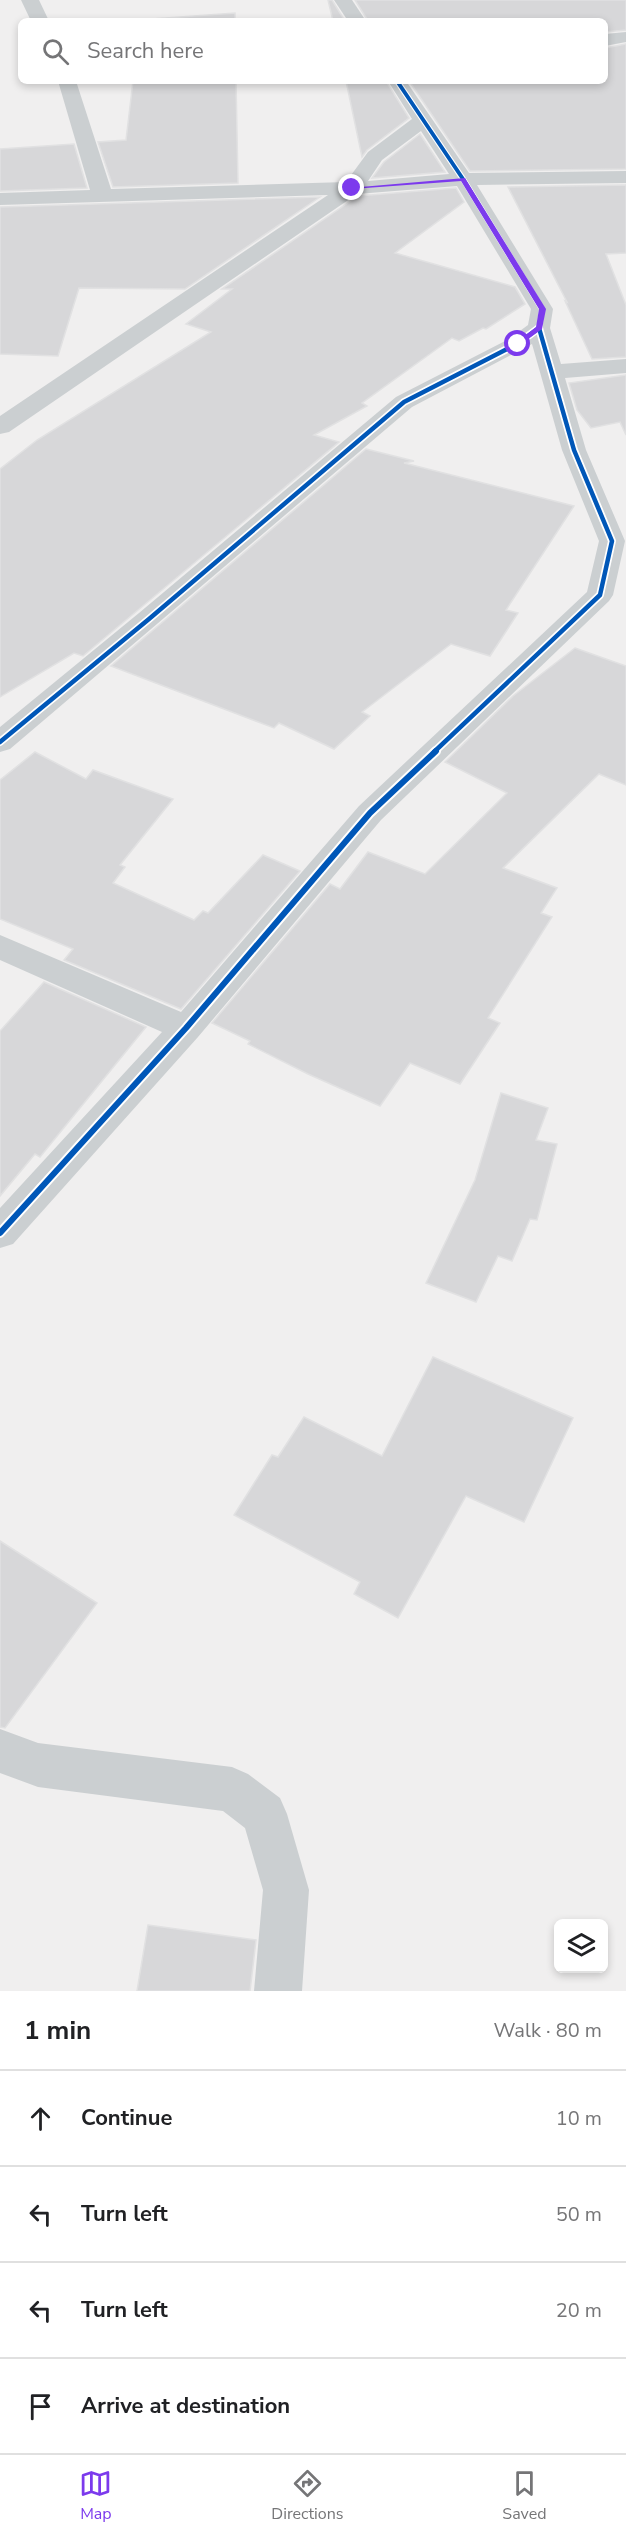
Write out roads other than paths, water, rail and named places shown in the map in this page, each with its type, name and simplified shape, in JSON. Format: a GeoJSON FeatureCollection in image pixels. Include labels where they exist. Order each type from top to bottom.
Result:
{"type":"FeatureCollection","features":[{"type":"Feature","properties":{"kind":"street"},"geometry":{"type":"LineString","coordinates":[[30,0],[39,18]]}},
{"type":"Feature","properties":{"kind":"street"},"geometry":{"type":"LineString","coordinates":[[343,0],[355,18]]}},
{"type":"Feature","properties":{"kind":"street"},"geometry":{"type":"LineString","coordinates":[[608,40],[626,37]]}},
{"type":"Feature","properties":{"kind":"street"},"geometry":{"type":"LineString","coordinates":[[68,84],[102,195]]}},
{"type":"Feature","properties":{"kind":"street"},"geometry":{"type":"LineString","coordinates":[[0,1233],[186,1028],[370,813],[600,595],[612,541],[574,450],[539,328],[542,309],[463,179],[399,84]]}},
{"type":"Feature","properties":{"kind":"street"},"geometry":{"type":"LineString","coordinates":[[0,427],[352,188],[375,156],[423,120]]}},
{"type":"Feature","properties":{"kind":"street"},"geometry":{"type":"LineString","coordinates":[[0,199],[352,188],[463,179],[626,177]]}},
{"type":"Feature","properties":{"kind":"street"},"geometry":{"type":"LineString","coordinates":[[0,742],[149,619],[404,402],[518,344],[539,328]]}},
{"type":"Feature","properties":{"kind":"street"},"geometry":{"type":"LineString","coordinates":[[552,372],[626,366]]}},
{"type":"Feature","properties":{"kind":"street"},"geometry":{"type":"LineString","coordinates":[[0,947],[186,1028]]}},
{"type":"Feature","properties":{"kind":"street"},"geometry":{"type":"LineString","coordinates":[[0,1751],[38,1765],[232,1790],[264,1814],[286,1890],[278,1991]]}}]}
